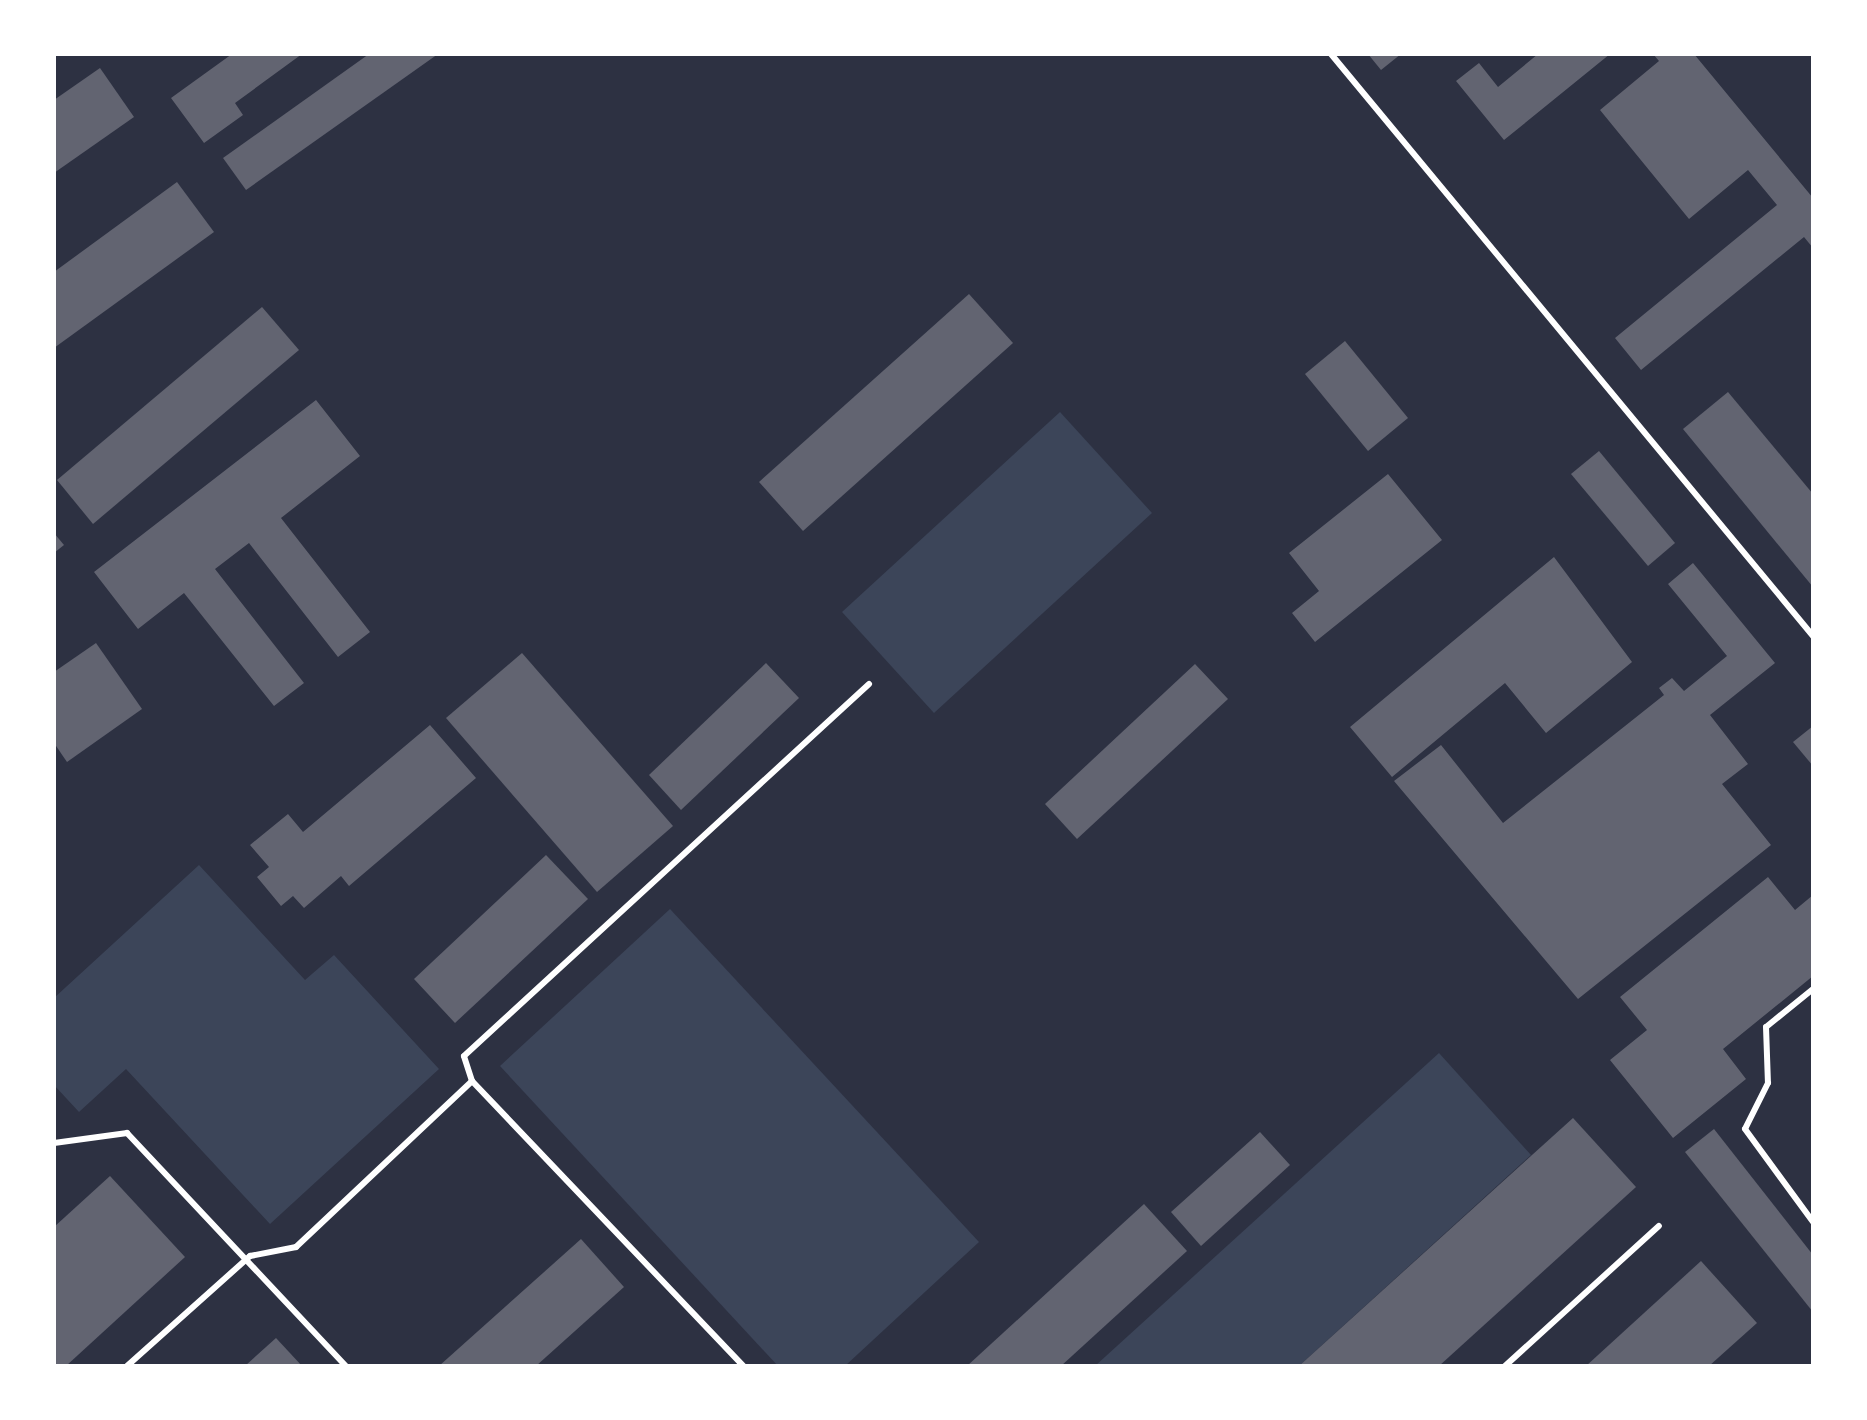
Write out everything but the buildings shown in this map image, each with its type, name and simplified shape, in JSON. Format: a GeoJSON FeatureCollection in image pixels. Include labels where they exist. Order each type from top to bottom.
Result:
{"type":"FeatureCollection","features":[{"type":"Feature","properties":{"kind":"lane"},"geometry":{"type":"LineString","coordinates":[[1331,54],[1813,636]]}},
{"type":"Feature","properties":{"kind":"lane"},"geometry":{"type":"LineString","coordinates":[[743,1366],[472,1081],[464,1056],[869,684]]}},
{"type":"Feature","properties":{"kind":"lane"},"geometry":{"type":"LineString","coordinates":[[1813,989],[1766,1027],[1768,1083],[1745,1129],[1813,1222]]}},
{"type":"Feature","properties":{"kind":"lane"},"geometry":{"type":"LineString","coordinates":[[127,1366],[250,1256],[296,1247],[472,1081]]}},
{"type":"Feature","properties":{"kind":"lane"},"geometry":{"type":"LineString","coordinates":[[54,1143],[127,1133],[250,1256],[346,1366]]}},
{"type":"Feature","properties":{"kind":"lane"},"geometry":{"type":"LineString","coordinates":[[1505,1366],[1659,1226]]}},
{"type":"Feature","properties":{"kind":"shaded area"},"geometry":{"type":"Polygon","coordinates":[[[1060,412],[1152,513],[934,713],[842,612],[1060,412]]]}},
{"type":"Feature","properties":{"kind":"shaded area"},"geometry":{"type":"Polygon","coordinates":[[[199,865],[305,980],[334,955],[439,1069],[270,1224],[126,1069],[79,1112],[54,1085],[54,998],[199,865]]]}},
{"type":"Feature","properties":{"kind":"shaded area"},"geometry":{"type":"Polygon","coordinates":[[[670,909],[979,1242],[845,1366],[778,1366],[500,1066],[670,909]]]}},
{"type":"Feature","properties":{"kind":"shaded area"},"geometry":{"type":"Polygon","coordinates":[[[1439,1053],[1531,1155],[1299,1366],[1095,1366],[1439,1053]]]}}]}
